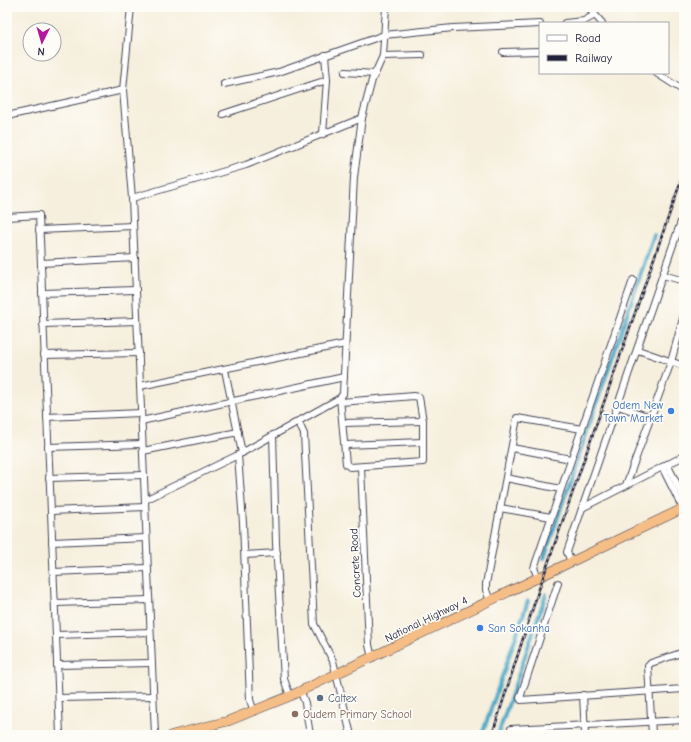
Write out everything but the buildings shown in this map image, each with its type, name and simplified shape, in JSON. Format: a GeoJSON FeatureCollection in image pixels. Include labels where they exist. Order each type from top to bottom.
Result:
{"type":"FeatureCollection","features":[{"type":"Feature","properties":{"kind":"highway","name":"National Highway 4"},"geometry":{"type":"LineString","coordinates":[[172,735],[204,732],[300,692],[684,509]]}},
{"type":"Feature","properties":{"kind":"street"},"geometry":{"type":"LineString","coordinates":[[131,7],[123,90],[132,198],[135,258],[155,735]]}},
{"type":"Feature","properties":{"kind":"street"},"geometry":{"type":"LineString","coordinates":[[145,500],[240,454],[298,421],[341,400],[417,397],[420,401],[423,421],[424,460],[422,463],[361,467],[347,466],[344,445],[341,400],[344,390],[354,177],[362,118],[375,74],[383,56],[386,7]]}},
{"type":"Feature","properties":{"kind":"street"},"geometry":{"type":"LineString","coordinates":[[588,7],[601,22]]}},
{"type":"Feature","properties":{"kind":"street"},"geometry":{"type":"LineString","coordinates":[[578,22],[584,21],[595,15]]}},
{"type":"Feature","properties":{"kind":"street"},"geometry":{"type":"LineString","coordinates":[[224,84],[279,72],[384,35],[453,28],[539,24]]}},
{"type":"Feature","properties":{"kind":"street"},"geometry":{"type":"LineString","coordinates":[[502,52],[539,51]]}},
{"type":"Feature","properties":{"kind":"street"},"geometry":{"type":"LineString","coordinates":[[323,134],[327,80],[325,55]]}},
{"type":"Feature","properties":{"kind":"street"},"geometry":{"type":"LineString","coordinates":[[383,56],[422,55]]}},
{"type":"Feature","properties":{"kind":"street"},"geometry":{"type":"LineString","coordinates":[[345,72],[375,74]]}},
{"type":"Feature","properties":{"kind":"street"},"geometry":{"type":"LineString","coordinates":[[658,74],[684,91]]}},
{"type":"Feature","properties":{"kind":"street"},"geometry":{"type":"LineString","coordinates":[[223,114],[327,80]]}},
{"type":"Feature","properties":{"kind":"street"},"geometry":{"type":"LineString","coordinates":[[7,116],[123,90]]}},
{"type":"Feature","properties":{"kind":"street"},"geometry":{"type":"LineString","coordinates":[[132,198],[246,165],[362,118]]}},
{"type":"Feature","properties":{"kind":"street"},"geometry":{"type":"LineString","coordinates":[[571,562],[567,552],[584,507],[684,213]]}},
{"type":"Feature","properties":{"kind":"street"},"geometry":{"type":"LineString","coordinates":[[7,217],[39,215],[60,735]]}},
{"type":"Feature","properties":{"kind":"street"},"geometry":{"type":"LineString","coordinates":[[39,230],[133,226]]}},
{"type":"Feature","properties":{"kind":"street"},"geometry":{"type":"LineString","coordinates":[[41,263],[135,258]]}},
{"type":"Feature","properties":{"kind":"street"},"geometry":{"type":"LineString","coordinates":[[663,275],[684,281]]}},
{"type":"Feature","properties":{"kind":"street"},"geometry":{"type":"LineString","coordinates":[[538,578],[534,568],[633,280]]}},
{"type":"Feature","properties":{"kind":"street"},"geometry":{"type":"LineString","coordinates":[[42,294],[136,290]]}},
{"type":"Feature","properties":{"kind":"street"},"geometry":{"type":"LineString","coordinates":[[626,485],[671,362],[684,315]]}},
{"type":"Feature","properties":{"kind":"street"},"geometry":{"type":"LineString","coordinates":[[43,324],[137,321]]}},
{"type":"Feature","properties":{"kind":"street"},"geometry":{"type":"LineString","coordinates":[[140,386],[225,370],[345,344]]}},
{"type":"Feature","properties":{"kind":"street"},"geometry":{"type":"LineString","coordinates":[[638,350],[684,366]]}},
{"type":"Feature","properties":{"kind":"street"},"geometry":{"type":"LineString","coordinates":[[44,355],[139,353]]}},
{"type":"Feature","properties":{"kind":"street"},"geometry":{"type":"LineString","coordinates":[[225,370],[238,432],[240,454],[250,700],[254,712]]}},
{"type":"Feature","properties":{"kind":"street"},"geometry":{"type":"LineString","coordinates":[[141,421],[231,403],[344,377]]}},
{"type":"Feature","properties":{"kind":"street"},"geometry":{"type":"LineString","coordinates":[[618,406],[650,417]]}},
{"type":"Feature","properties":{"kind":"street"},"geometry":{"type":"LineString","coordinates":[[47,417],[141,413]]}},
{"type":"Feature","properties":{"kind":"street"},"geometry":{"type":"LineString","coordinates":[[490,601],[486,590],[486,584],[517,418],[582,429]]}},
{"type":"Feature","properties":{"kind":"street"},"geometry":{"type":"LineString","coordinates":[[298,421],[304,434],[314,624],[333,661],[350,735]]}},
{"type":"Feature","properties":{"kind":"street"},"geometry":{"type":"LineString","coordinates":[[343,423],[423,421]]}},
{"type":"Feature","properties":{"kind":"street"},"geometry":{"type":"LineString","coordinates":[[143,451],[238,432]]}},
{"type":"Feature","properties":{"kind":"street"},"geometry":{"type":"LineString","coordinates":[[273,435],[277,553],[284,679],[290,696]]}},
{"type":"Feature","properties":{"kind":"street"},"geometry":{"type":"LineString","coordinates":[[344,445],[424,442]]}},
{"type":"Feature","properties":{"kind":"street"},"geometry":{"type":"LineString","coordinates":[[48,447],[142,444]]}},
{"type":"Feature","properties":{"kind":"street"},"geometry":{"type":"LineString","coordinates":[[512,448],[571,459]]}},
{"type":"Feature","properties":{"kind":"street"},"geometry":{"type":"LineString","coordinates":[[584,507],[684,456]]}},
{"type":"Feature","properties":{"kind":"street"},"geometry":{"type":"LineString","coordinates":[[665,465],[684,498]]}},
{"type":"Feature","properties":{"kind":"street"},"geometry":{"type":"LineString","coordinates":[[665,465],[684,509]]}},
{"type":"Feature","properties":{"kind":"street","name":"Concrete Road"},"geometry":{"type":"LineString","coordinates":[[361,467],[369,645],[372,658]]}},
{"type":"Feature","properties":{"kind":"street"},"geometry":{"type":"LineString","coordinates":[[50,478],[144,475]]}},
{"type":"Feature","properties":{"kind":"street"},"geometry":{"type":"LineString","coordinates":[[506,478],[561,489]]}},
{"type":"Feature","properties":{"kind":"street"},"geometry":{"type":"LineString","coordinates":[[51,511],[145,507]]}},
{"type":"Feature","properties":{"kind":"street"},"geometry":{"type":"LineString","coordinates":[[500,508],[551,517]]}},
{"type":"Feature","properties":{"kind":"street"},"geometry":{"type":"LineString","coordinates":[[52,542],[146,538]]}},
{"type":"Feature","properties":{"kind":"street"},"geometry":{"type":"LineString","coordinates":[[245,555],[277,553]]}},
{"type":"Feature","properties":{"kind":"street"},"geometry":{"type":"LineString","coordinates":[[53,572],[148,568]]}},
{"type":"Feature","properties":{"kind":"street"},"geometry":{"type":"LineString","coordinates":[[558,583],[520,698],[523,701],[583,695],[684,689]]}},
{"type":"Feature","properties":{"kind":"street"},"geometry":{"type":"LineString","coordinates":[[55,603],[149,600]]}},
{"type":"Feature","properties":{"kind":"street"},"geometry":{"type":"LineString","coordinates":[[56,635],[150,632]]}},
{"type":"Feature","properties":{"kind":"street"},"geometry":{"type":"LineString","coordinates":[[652,735],[649,664],[684,652]]}},
{"type":"Feature","properties":{"kind":"street"},"geometry":{"type":"LineString","coordinates":[[57,665],[151,663]]}},
{"type":"Feature","properties":{"kind":"street"},"geometry":{"type":"LineString","coordinates":[[300,692],[305,703],[310,735]]}},
{"type":"Feature","properties":{"kind":"street"},"geometry":{"type":"LineString","coordinates":[[583,695],[585,735]]}},
{"type":"Feature","properties":{"kind":"street"},"geometry":{"type":"LineString","coordinates":[[58,698],[153,696]]}},
{"type":"Feature","properties":{"kind":"street"},"geometry":{"type":"LineString","coordinates":[[511,729],[684,720]]}},
{"type":"Feature","properties":{"kind":"waterway"},"geometry":{"type":"LineString","coordinates":[[544,558],[654,235]]}},
{"type":"Feature","properties":{"kind":"waterway"},"geometry":{"type":"LineString","coordinates":[[498,735],[546,594]]}},
{"type":"Feature","properties":{"kind":"waterway"},"geometry":{"type":"LineString","coordinates":[[482,735],[528,601]]}},
{"type":"Feature","properties":{"kind":"railway"},"geometry":{"type":"LineString","coordinates":[[492,735],[538,592],[684,172]]}},
{"type":"Feature","properties":{"kind":"place","name":"Odem New Town Market"},"geometry":{"type":"Point","coordinates":[671,411]}},
{"type":"Feature","properties":{"kind":"place","name":"San Sokanha"},"geometry":{"type":"Point","coordinates":[480,628]}},
{"type":"Feature","properties":{"kind":"place","name":"Caltex"},"geometry":{"type":"Point","coordinates":[320,698]}},
{"type":"Feature","properties":{"kind":"place","name":"Oudem Primary School"},"geometry":{"type":"Point","coordinates":[295,714]}}]}
